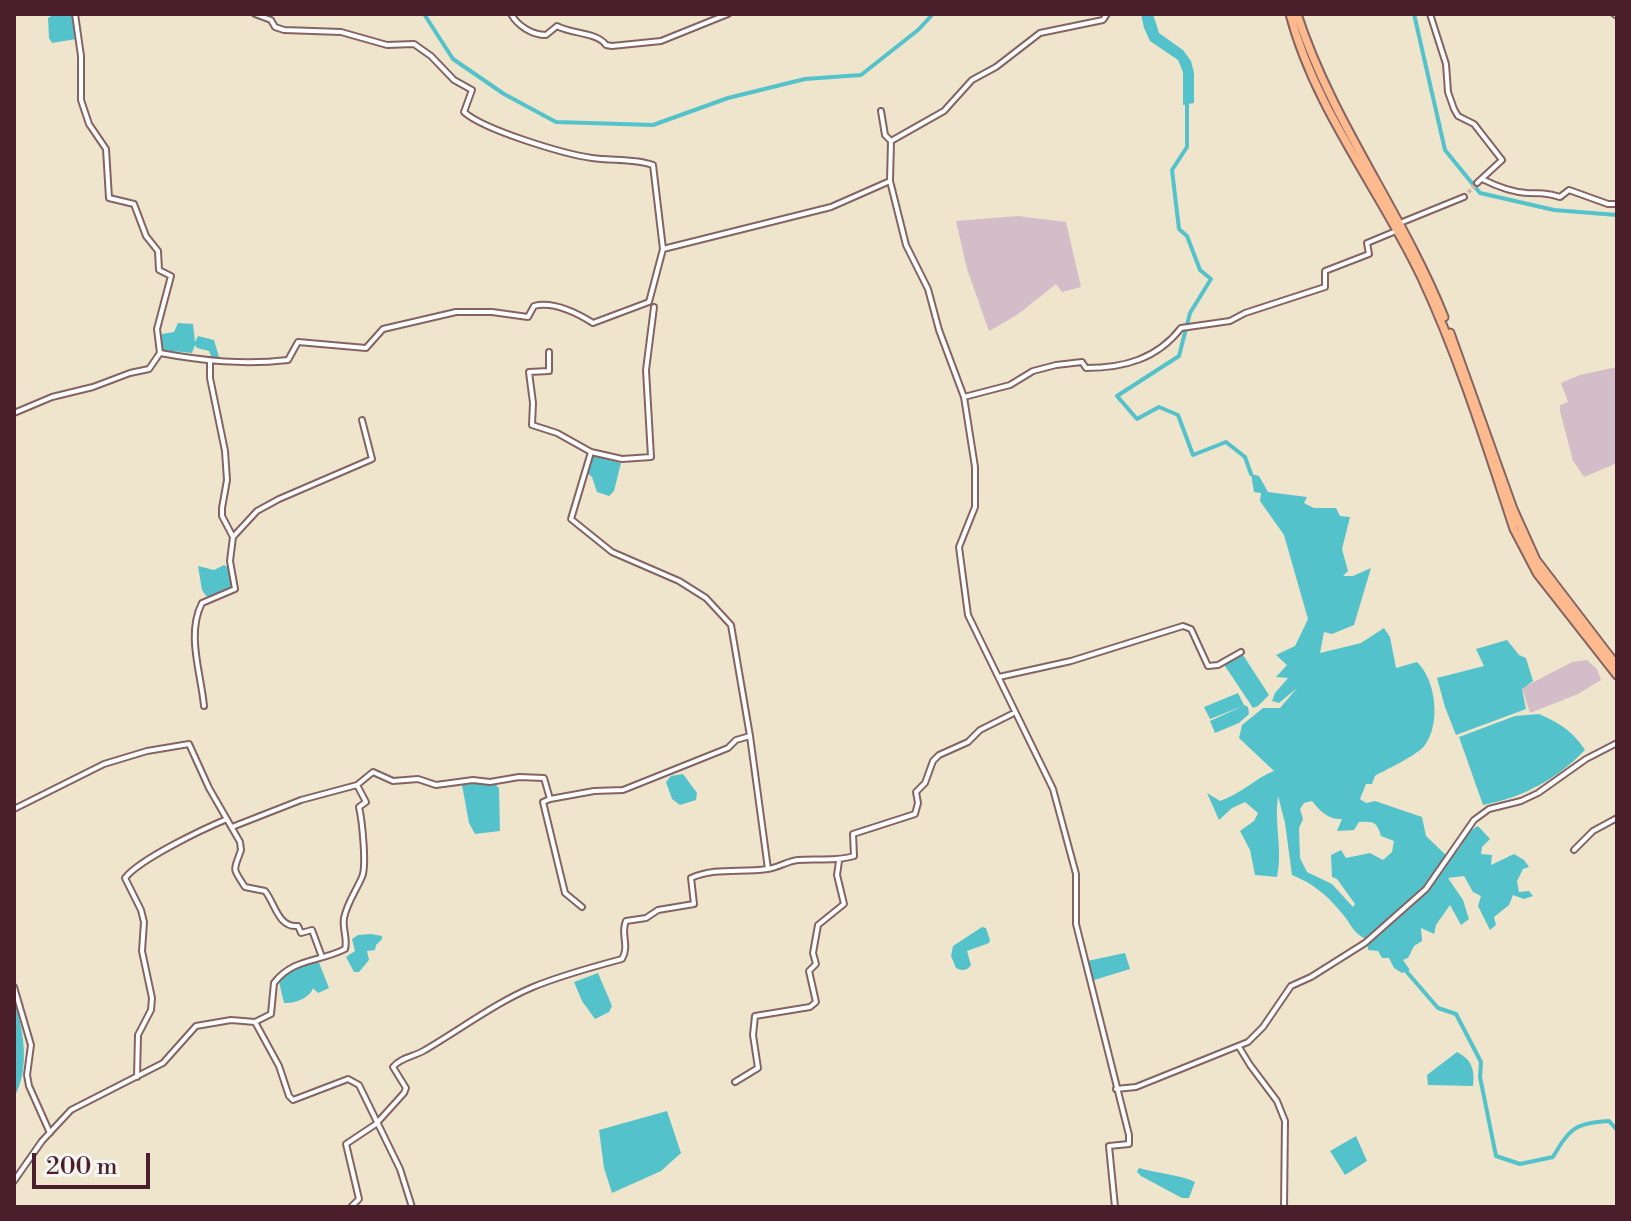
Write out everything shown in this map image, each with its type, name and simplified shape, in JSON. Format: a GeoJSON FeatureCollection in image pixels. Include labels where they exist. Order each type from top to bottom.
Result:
{"type":"FeatureCollection","features":[{"type":"Feature","properties":{"kind":"highway"},"geometry":{"type":"LineString","coordinates":[[1290,14],[1320,95],[1398,227],[1442,325],[1514,529],[1527,557],[1617,675]]}},
{"type":"Feature","properties":{"kind":"highway"},"geometry":{"type":"LineString","coordinates":[[1297,14],[1326,90],[1434,294],[1525,538],[1536,560],[1565,601],[1617,666]]}},
{"type":"Feature","properties":{"kind":"street"},"geometry":{"type":"LineString","coordinates":[[14,413],[52,397],[149,369],[160,353],[157,329],[171,276],[159,270],[158,251],[146,236],[134,204],[109,198],[106,149],[89,124],[81,100],[81,56],[75,14]]}},
{"type":"Feature","properties":{"kind":"street"},"geometry":{"type":"LineString","coordinates":[[160,353],[210,362],[288,360],[298,342],[366,348],[383,329],[456,312],[492,312],[528,317],[534,306],[540,304],[571,310],[593,323],[649,302],[663,249],[653,165],[642,161],[591,158],[515,136],[477,121],[464,112],[472,90],[454,80],[431,56],[414,44],[387,45],[341,32],[284,30],[275,27],[271,20],[255,14]]}},
{"type":"Feature","properties":{"kind":"street"},"geometry":{"type":"LineString","coordinates":[[511,14],[535,34],[546,35],[557,26],[569,32],[602,39],[606,45],[612,46],[661,41],[728,14]]}},
{"type":"Feature","properties":{"kind":"street"},"geometry":{"type":"LineString","coordinates":[[891,141],[944,111],[972,80],[996,67],[1040,33],[1103,20],[1107,14]]}},
{"type":"Feature","properties":{"kind":"street"},"geometry":{"type":"LineString","coordinates":[[1430,14],[1446,64],[1448,92],[1454,109],[1458,116],[1474,124],[1502,160],[1480,181],[1560,197],[1569,190],[1608,204],[1617,204]]}},
{"type":"Feature","properties":{"kind":"street"},"geometry":{"type":"LineString","coordinates":[[881,111],[885,135],[891,141],[890,181],[906,245],[928,289],[939,330],[964,397],[975,467],[975,507],[959,547],[968,615],[1053,789],[1076,874],[1076,924],[1129,1135],[1129,1144],[1109,1146],[1115,1207]]}},
{"type":"Feature","properties":{"kind":"street"},"geometry":{"type":"LineString","coordinates":[[663,249],[831,207],[890,181]]}},
{"type":"Feature","properties":{"kind":"street"},"geometry":{"type":"LineString","coordinates":[[964,397],[1010,385],[1033,371],[1056,365],[1082,362],[1086,368],[1116,368],[1155,353],[1170,343],[1181,328],[1230,321],[1245,313],[1325,287],[1325,271],[1369,254],[1367,243],[1464,197]]}},
{"type":"Feature","properties":{"kind":"street"},"geometry":{"type":"LineString","coordinates":[[549,352],[549,371],[529,372],[532,425],[557,433],[591,452],[622,459],[651,457],[646,370],[654,307]]}},
{"type":"Feature","properties":{"kind":"street"},"geometry":{"type":"LineString","coordinates":[[204,706],[194,637],[195,621],[202,603],[235,589],[230,561],[233,537],[222,516],[227,480],[210,362]]}},
{"type":"Feature","properties":{"kind":"street"},"geometry":{"type":"LineString","coordinates":[[233,537],[257,511],[372,459],[362,420]]}},
{"type":"Feature","properties":{"kind":"street"},"geometry":{"type":"LineString","coordinates":[[591,452],[571,519],[612,552],[679,581],[706,598],[731,625],[768,869]]}},
{"type":"Feature","properties":{"kind":"street"},"geometry":{"type":"LineString","coordinates":[[999,677],[1071,661],[1183,626],[1191,629],[1208,666],[1218,665],[1241,652]]}},
{"type":"Feature","properties":{"kind":"street"},"geometry":{"type":"LineString","coordinates":[[351,1207],[359,1199],[346,1144],[376,1124],[406,1088],[393,1067],[398,1061],[421,1053],[505,1001],[532,988],[622,959],[626,953],[623,927],[626,921],[646,918],[658,910],[694,904],[691,878],[719,870],[768,869],[793,860],[839,861],[856,854],[853,834],[915,814],[918,803],[916,792],[925,783],[933,761],[939,755],[968,742],[980,730],[1012,714]]}},
{"type":"Feature","properties":{"kind":"street"},"geometry":{"type":"LineString","coordinates":[[582,907],[565,893],[543,802],[594,791],[623,790],[728,748],[736,740],[750,736]]}},
{"type":"Feature","properties":{"kind":"street"},"geometry":{"type":"LineString","coordinates":[[1116,1089],[1136,1087],[1239,1047],[1263,1027],[1291,986],[1311,977],[1378,934],[1426,889],[1474,820],[1489,809],[1538,793],[1586,759],[1617,743]]}},
{"type":"Feature","properties":{"kind":"street"},"geometry":{"type":"LineString","coordinates":[[14,809],[104,764],[147,751],[189,744],[241,850],[233,868],[245,887],[265,891],[288,926],[298,926],[301,933],[312,930],[322,957]]}},
{"type":"Feature","properties":{"kind":"street"},"geometry":{"type":"LineString","coordinates":[[232,827],[301,800],[357,785],[373,772],[393,781],[418,779],[436,785],[519,777],[544,778],[550,799]]}},
{"type":"Feature","properties":{"kind":"street"},"geometry":{"type":"LineString","coordinates":[[14,1181],[71,1110],[168,1059],[196,1026],[231,1020],[255,1022],[273,1013],[273,987],[281,975],[297,963],[345,949],[347,938],[343,922],[352,893],[363,873],[364,847],[359,807],[366,802],[357,785]]}},
{"type":"Feature","properties":{"kind":"street"},"geometry":{"type":"LineString","coordinates":[[1574,850],[1593,831],[1617,818]]}},
{"type":"Feature","properties":{"kind":"street"},"geometry":{"type":"LineString","coordinates":[[137,1077],[138,1035],[151,1010],[152,998],[142,951],[144,922],[125,878],[151,858],[227,819]]}},
{"type":"Feature","properties":{"kind":"street"},"geometry":{"type":"LineString","coordinates":[[735,1082],[758,1068],[753,1035],[755,1016],[810,1007],[816,1002],[809,971],[816,964],[813,953],[818,925],[844,904],[837,875],[839,861]]}},
{"type":"Feature","properties":{"kind":"street"},"geometry":{"type":"LineString","coordinates":[[14,987],[31,1045],[27,1075],[29,1086],[50,1133]]}},
{"type":"Feature","properties":{"kind":"street"},"geometry":{"type":"LineString","coordinates":[[255,1022],[279,1066],[291,1098],[296,1100],[335,1082],[353,1080],[359,1085],[400,1169],[412,1207]]}},
{"type":"Feature","properties":{"kind":"street"},"geometry":{"type":"LineString","coordinates":[[1239,1047],[1277,1101],[1285,1121],[1284,1207]]}},
{"type":"Feature","properties":{"kind":"shaded area"},"geometry":{"type":"Polygon","coordinates":[[[1018,216],[1066,222],[1081,287],[1062,292],[1056,284],[1017,315],[989,331],[967,269],[956,221],[1018,216]]]}},
{"type":"Feature","properties":{"kind":"shaded area"},"geometry":{"type":"Polygon","coordinates":[[[1617,367],[1617,463],[1584,477],[1573,461],[1560,411],[1560,405],[1568,402],[1561,383],[1580,375],[1617,367]]]}},
{"type":"Feature","properties":{"kind":"shaded area"},"geometry":{"type":"Polygon","coordinates":[[[1587,660],[1597,669],[1601,680],[1578,694],[1530,713],[1522,688],[1572,662],[1587,660]]]}},
{"type":"Feature","properties":{"kind":"water"},"geometry":{"type":"Polygon","coordinates":[[[54,14],[74,14],[76,39],[52,43],[48,18],[54,14]]]}},
{"type":"Feature","properties":{"kind":"water"},"geometry":{"type":"Polygon","coordinates":[[[1141,14],[1153,14],[1159,33],[1183,50],[1191,61],[1194,103],[1183,105],[1183,72],[1178,60],[1150,41],[1141,14]]]}},
{"type":"Feature","properties":{"kind":"water"},"geometry":{"type":"Polygon","coordinates":[[[178,323],[193,324],[195,342],[198,336],[214,340],[220,360],[213,360],[209,351],[195,345],[192,353],[162,350],[162,334],[174,332],[178,323]]]}},
{"type":"Feature","properties":{"kind":"water"},"geometry":{"type":"Polygon","coordinates":[[[591,455],[621,463],[614,491],[609,496],[597,492],[592,477],[586,472],[591,455]]]}},
{"type":"Feature","properties":{"kind":"water"},"geometry":{"type":"Polygon","coordinates":[[[1251,474],[1259,476],[1268,492],[1307,497],[1304,503],[1314,508],[1336,508],[1340,516],[1350,517],[1342,549],[1348,571],[1343,576],[1353,576],[1371,568],[1354,625],[1332,634],[1324,632],[1320,653],[1361,643],[1384,628],[1390,637],[1396,668],[1417,662],[1429,679],[1435,714],[1425,745],[1375,776],[1372,784],[1366,784],[1360,799],[1422,817],[1426,836],[1448,857],[1478,826],[1490,839],[1482,847],[1481,854],[1492,855],[1491,865],[1514,854],[1529,867],[1523,869],[1517,881],[1519,892],[1529,891],[1533,896],[1524,899],[1513,895],[1509,905],[1494,917],[1496,925],[1490,930],[1478,906],[1481,896],[1473,892],[1464,876],[1448,878],[1463,900],[1469,919],[1461,925],[1450,905],[1436,925],[1434,934],[1421,928],[1422,941],[1403,960],[1410,970],[1402,973],[1394,968],[1389,958],[1382,958],[1378,951],[1368,950],[1367,939],[1355,931],[1324,894],[1292,875],[1278,796],[1277,877],[1255,875],[1250,850],[1240,831],[1254,821],[1258,813],[1245,802],[1232,808],[1219,820],[1207,793],[1220,801],[1274,771],[1239,738],[1242,725],[1263,708],[1280,708],[1297,688],[1279,703],[1272,701],[1288,678],[1276,677],[1287,665],[1276,655],[1295,646],[1308,619],[1284,535],[1260,501],[1261,493],[1254,492],[1251,474]],[[1312,801],[1304,803],[1300,809],[1303,819],[1299,828],[1300,858],[1307,872],[1332,884],[1353,907],[1355,904],[1337,879],[1332,877],[1331,855],[1341,850],[1346,858],[1370,853],[1383,860],[1392,852],[1394,841],[1381,836],[1371,822],[1359,822],[1354,830],[1337,831],[1342,819],[1328,816],[1312,801]]]}},
{"type":"Feature","properties":{"kind":"water"},"geometry":{"type":"Polygon","coordinates":[[[224,565],[229,568],[233,588],[212,597],[206,596],[198,566],[214,570],[224,565]]]}},
{"type":"Feature","properties":{"kind":"water"},"geometry":{"type":"Polygon","coordinates":[[[1507,640],[1519,655],[1526,658],[1533,681],[1522,689],[1526,709],[1456,735],[1437,678],[1484,666],[1476,649],[1507,640]]]}},
{"type":"Feature","properties":{"kind":"water"},"geometry":{"type":"Polygon","coordinates":[[[1243,655],[1269,695],[1253,708],[1223,663],[1243,655]]]}},
{"type":"Feature","properties":{"kind":"water"},"geometry":{"type":"Polygon","coordinates":[[[1238,693],[1249,714],[1239,723],[1215,733],[1210,721],[1243,706],[1210,719],[1204,707],[1238,693]]]}},
{"type":"Feature","properties":{"kind":"water"},"geometry":{"type":"Polygon","coordinates":[[[1539,714],[1565,728],[1585,750],[1563,770],[1538,786],[1511,798],[1483,805],[1459,737],[1515,716],[1539,714]]]}},
{"type":"Feature","properties":{"kind":"water"},"geometry":{"type":"Polygon","coordinates":[[[683,774],[697,793],[696,800],[680,805],[672,799],[666,782],[671,776],[683,774]]]}},
{"type":"Feature","properties":{"kind":"water"},"geometry":{"type":"Polygon","coordinates":[[[493,782],[499,788],[500,831],[475,834],[469,823],[462,785],[493,782]]]}},
{"type":"Feature","properties":{"kind":"water"},"geometry":{"type":"Polygon","coordinates":[[[982,927],[986,928],[989,943],[967,951],[971,965],[968,968],[956,968],[951,956],[953,946],[982,927]]]}},
{"type":"Feature","properties":{"kind":"water"},"geometry":{"type":"Polygon","coordinates":[[[371,934],[382,936],[382,939],[375,950],[367,951],[369,960],[359,972],[354,972],[346,957],[355,951],[352,939],[371,934]]]}},
{"type":"Feature","properties":{"kind":"water"},"geometry":{"type":"Polygon","coordinates":[[[1125,953],[1130,969],[1091,981],[1087,961],[1125,953]]]}},
{"type":"Feature","properties":{"kind":"water"},"geometry":{"type":"Polygon","coordinates":[[[318,960],[329,988],[318,993],[313,988],[301,1000],[284,1003],[279,982],[296,966],[318,960]]]}},
{"type":"Feature","properties":{"kind":"water"},"geometry":{"type":"Polygon","coordinates":[[[598,973],[612,1006],[609,1012],[595,1019],[582,1001],[574,982],[598,973]]]}},
{"type":"Feature","properties":{"kind":"water"},"geometry":{"type":"Polygon","coordinates":[[[14,997],[24,1061],[14,1098],[14,997]]]}},
{"type":"Feature","properties":{"kind":"water"},"geometry":{"type":"Polygon","coordinates":[[[1457,1052],[1471,1066],[1473,1086],[1428,1085],[1427,1075],[1457,1052]]]}},
{"type":"Feature","properties":{"kind":"water"},"geometry":{"type":"Polygon","coordinates":[[[667,1111],[681,1153],[661,1171],[612,1193],[604,1168],[599,1130],[667,1111]]]}},
{"type":"Feature","properties":{"kind":"water"},"geometry":{"type":"Polygon","coordinates":[[[1356,1136],[1367,1161],[1345,1175],[1330,1151],[1356,1136]]]}},
{"type":"Feature","properties":{"kind":"water"},"geometry":{"type":"Polygon","coordinates":[[[1139,1168],[1195,1182],[1189,1198],[1182,1198],[1141,1176],[1137,1172],[1139,1168]]]}},
{"type":"Feature","properties":{"kind":"waterway"},"geometry":{"type":"LineString","coordinates":[[424,14],[453,59],[504,94],[556,122],[653,125],[728,98],[805,79],[861,75],[918,30],[933,14]]}},
{"type":"Feature","properties":{"kind":"waterway"},"geometry":{"type":"LineString","coordinates":[[1414,14],[1445,150],[1480,193],[1554,210],[1617,215]]}},
{"type":"Feature","properties":{"kind":"waterway"},"geometry":{"type":"LineString","coordinates":[[1187,101],[1187,147],[1172,170],[1179,229],[1187,236],[1200,270],[1211,279],[1190,313],[1179,356],[1117,396],[1137,419],[1159,407],[1178,415],[1193,455],[1226,442],[1245,457],[1251,474]]}},
{"type":"Feature","properties":{"kind":"waterway"},"geometry":{"type":"LineString","coordinates":[[1406,971],[1438,1008],[1456,1014],[1481,1062],[1480,1077],[1496,1156],[1520,1164],[1553,1157],[1569,1133],[1588,1123],[1609,1121],[1617,1130]]}},
{"type":"Feature","properties":{"kind":"tunnel"},"geometry":{"type":"LineString","coordinates":[[1464,197],[1477,183]]}}]}
